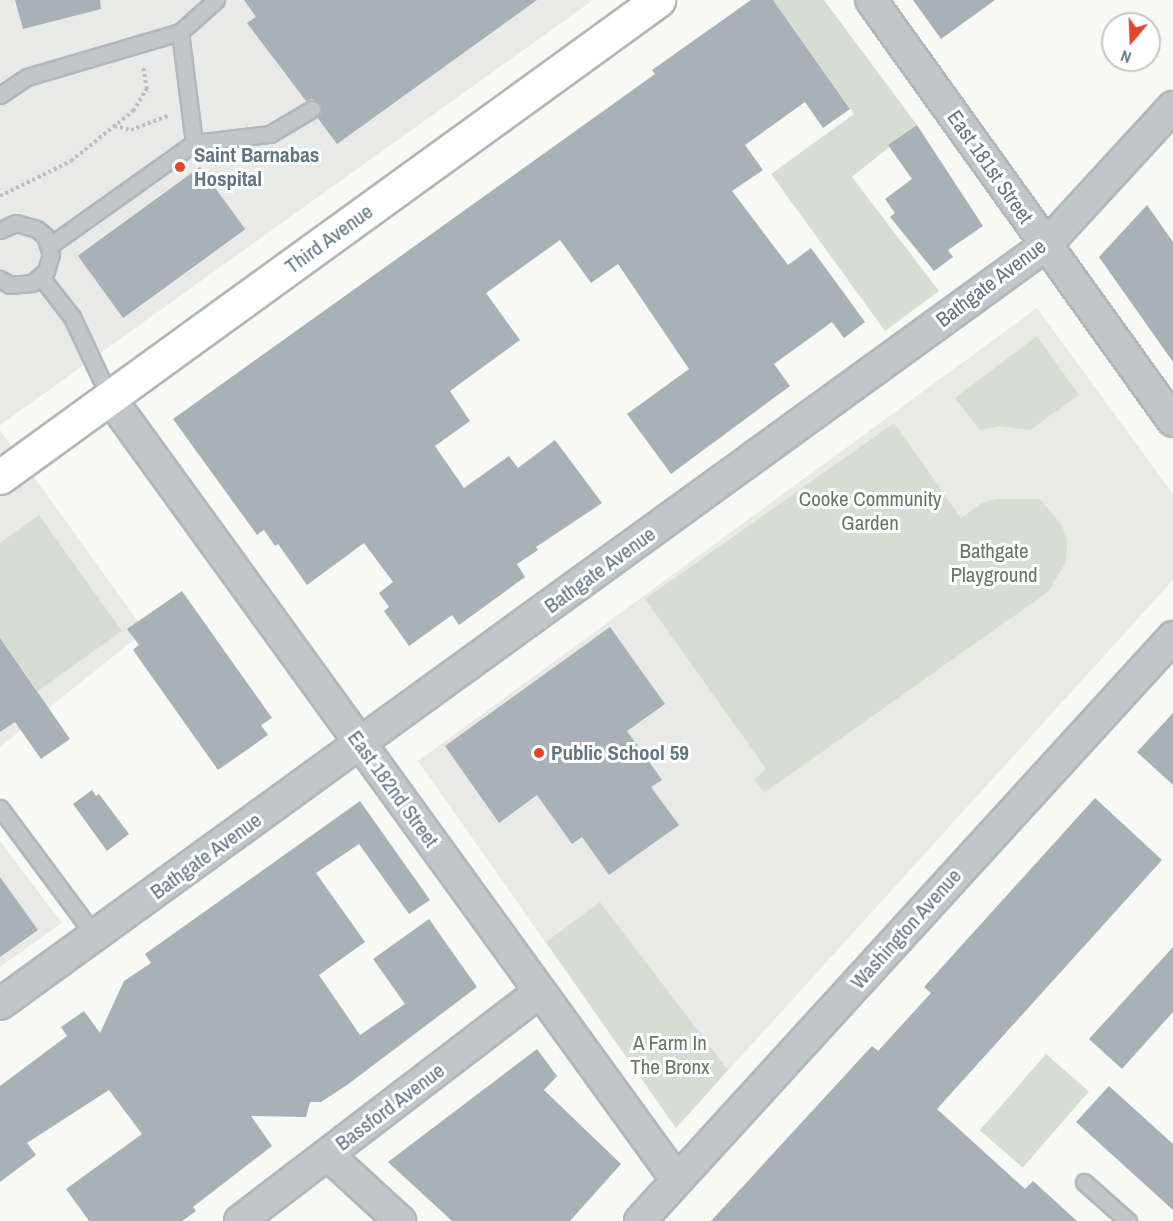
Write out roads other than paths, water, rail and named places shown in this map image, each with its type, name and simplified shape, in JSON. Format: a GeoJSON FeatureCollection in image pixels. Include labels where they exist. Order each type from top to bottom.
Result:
{"type":"FeatureCollection","features":[{"type":"Feature","properties":{"kind":"main road","name":"Third Avenue"},"geometry":{"type":"LineString","coordinates":[[0,477],[658,0]]}},
{"type":"Feature","properties":{"kind":"street","name":"East 181st Street"},"geometry":{"type":"LineString","coordinates":[[871,0],[1045,246],[1173,421]]}},
{"type":"Feature","properties":{"kind":"street","name":"Bathgate Avenue"},"geometry":{"type":"LineString","coordinates":[[0,1004],[362,744],[1045,246],[1173,107]]}},
{"type":"Feature","properties":{"kind":"street","name":"East 182nd Street"},"geometry":{"type":"LineString","coordinates":[[110,398],[677,1180]]}},
{"type":"Feature","properties":{"kind":"street","name":"Washington Avenue"},"geometry":{"type":"LineString","coordinates":[[640,1221],[1173,637]]}},
{"type":"Feature","properties":{"kind":"street","name":"Bassford Avenue"},"geometry":{"type":"LineString","coordinates":[[240,1221],[540,992]]}},
{"type":"Feature","properties":{"kind":"street"},"geometry":{"type":"LineString","coordinates":[[328,1155],[400,1221]]}},
{"type":"Feature","properties":{"kind":"lane"},"geometry":{"type":"LineString","coordinates":[[0,95],[27,76],[180,32],[216,0]]}},
{"type":"Feature","properties":{"kind":"lane"},"geometry":{"type":"LineString","coordinates":[[180,32],[194,143]]}},
{"type":"Feature","properties":{"kind":"lane"},"geometry":{"type":"LineString","coordinates":[[50,246],[194,143],[270,134],[312,109]]}},
{"type":"Feature","properties":{"kind":"lane"},"geometry":{"type":"LineString","coordinates":[[0,230],[16,223],[27,224],[45,236],[50,246],[50,263],[41,277],[21,286],[0,279]]}},
{"type":"Feature","properties":{"kind":"lane"},"geometry":{"type":"LineString","coordinates":[[41,277],[72,317],[110,398]]}},
{"type":"Feature","properties":{"kind":"lane"},"geometry":{"type":"LineString","coordinates":[[0,808],[95,936]]}},
{"type":"Feature","properties":{"kind":"lane"},"geometry":{"type":"LineString","coordinates":[[1084,1182],[1128,1221]]}},
{"type":"Feature","properties":{"kind":"place","name":"Saint Barnabas Hospital"},"geometry":{"type":"Point","coordinates":[180,167]}},
{"type":"Feature","properties":{"kind":"place","name":"Public School 59"},"geometry":{"type":"Point","coordinates":[539,753]}},
{"type":"Feature","properties":{"kind":"park label","name":"Cooke Community Garden"},"geometry":{"type":"Point","coordinates":[870,511]}},
{"type":"Feature","properties":{"kind":"park label","name":"Bathgate Playground"},"geometry":{"type":"Point","coordinates":[994,563]}},
{"type":"Feature","properties":{"kind":"park label","name":"A Farm In The Bronx"},"geometry":{"type":"Point","coordinates":[670,1055]}}]}
